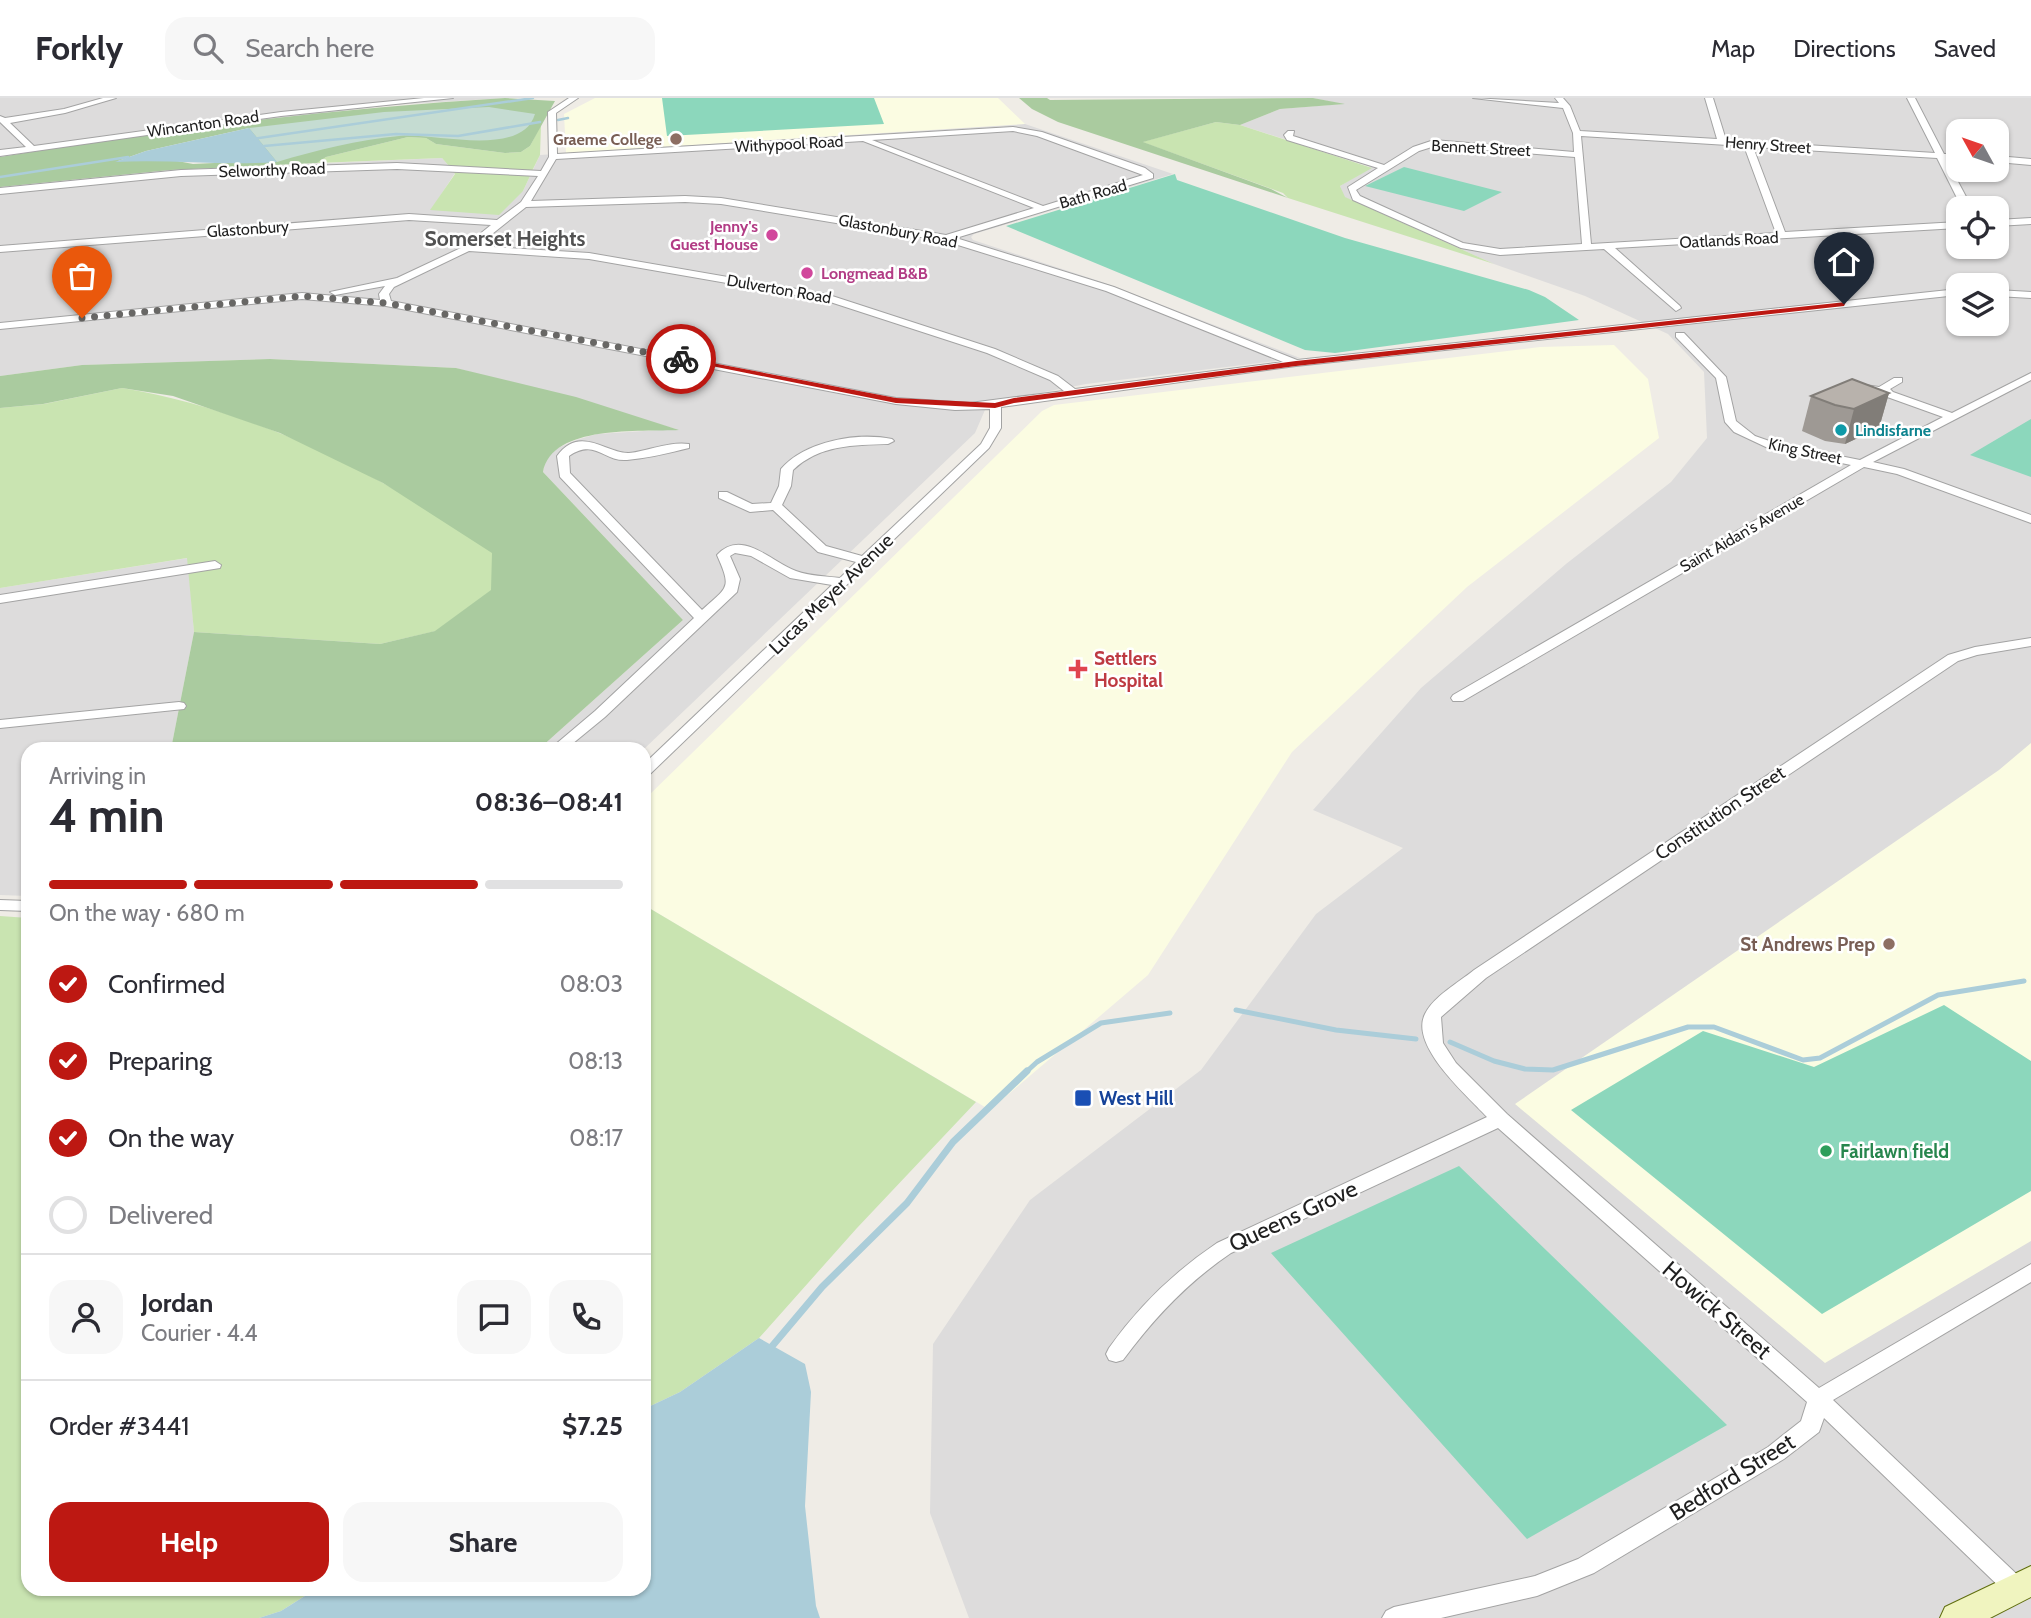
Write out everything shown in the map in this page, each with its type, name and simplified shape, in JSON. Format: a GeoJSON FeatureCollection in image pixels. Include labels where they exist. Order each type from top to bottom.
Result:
{"type":"FeatureCollection","features":[{"type":"Feature","properties":{"kind":"main road"},"geometry":{"type":"LineString","coordinates":[[1957,1618],[2024,1585]]}},
{"type":"Feature","properties":{"kind":"street"},"geometry":{"type":"LineString","coordinates":[[2,120],[65,111],[112,98]]}},
{"type":"Feature","properties":{"kind":"street","name":"Wincanton Road"},"geometry":{"type":"LineString","coordinates":[[0,153],[303,111],[449,98]]}},
{"type":"Feature","properties":{"kind":"street"},"geometry":{"type":"LineString","coordinates":[[386,303],[386,289],[468,248],[524,204],[553,157],[552,112],[574,98]]}},
{"type":"Feature","properties":{"kind":"street"},"geometry":{"type":"LineString","coordinates":[[1477,98],[1566,106]]}},
{"type":"Feature","properties":{"kind":"street"},"geometry":{"type":"LineString","coordinates":[[1559,98],[1566,106],[1577,133],[1587,248]]}},
{"type":"Feature","properties":{"kind":"street"},"geometry":{"type":"LineString","coordinates":[[1709,98],[1722,142]]}},
{"type":"Feature","properties":{"kind":"street"},"geometry":{"type":"LineString","coordinates":[[1911,98],[1961,196]]}},
{"type":"Feature","properties":{"kind":"street"},"geometry":{"type":"LineString","coordinates":[[2,120],[32,148]]}},
{"type":"Feature","properties":{"kind":"street","name":"Withypool Road"},"geometry":{"type":"LineString","coordinates":[[553,157],[1025,130]]}},
{"type":"Feature","properties":{"kind":"street","name":"Bath Road"},"geometry":{"type":"LineString","coordinates":[[946,238],[1150,176],[1143,170],[1025,130]]}},
{"type":"Feature","properties":{"kind":"street"},"geometry":{"type":"LineString","coordinates":[[1291,132],[1288,135],[1290,138],[1383,167]]}},
{"type":"Feature","properties":{"kind":"street","name":"Henry Street"},"geometry":{"type":"LineString","coordinates":[[1577,133],[1946,156]]}},
{"type":"Feature","properties":{"kind":"street"},"geometry":{"type":"LineString","coordinates":[[861,139],[1043,209]]}},
{"type":"Feature","properties":{"kind":"street","name":"Bennett Street"},"geometry":{"type":"LineString","coordinates":[[1500,252],[1461,245],[1356,198],[1351,189],[1383,167],[1424,145],[1434,143],[1578,155]]}},
{"type":"Feature","properties":{"kind":"street"},"geometry":{"type":"LineString","coordinates":[[1747,143],[1782,237]]}},
{"type":"Feature","properties":{"kind":"street"},"geometry":{"type":"LineString","coordinates":[[2009,160],[2031,162]]}},
{"type":"Feature","properties":{"kind":"street","name":"Selworthy Road"},"geometry":{"type":"LineString","coordinates":[[0,191],[181,173],[357,167],[419,166],[544,174]]}},
{"type":"Feature","properties":{"kind":"street","name":"Glastonbury Road"},"geometry":{"type":"LineString","coordinates":[[524,204],[685,199],[721,201],[946,238],[1110,289],[1296,363]]}},
{"type":"Feature","properties":{"kind":"street","name":"Glastonbury"},"geometry":{"type":"LineString","coordinates":[[0,249],[409,217],[497,223]]}},
{"type":"Feature","properties":{"kind":"street"},"geometry":{"type":"LineString","coordinates":[[2009,222],[2031,221]]}},
{"type":"Feature","properties":{"kind":"street","name":"Oatlands Road"},"geometry":{"type":"LineString","coordinates":[[1500,252],[1946,226]]}},
{"type":"Feature","properties":{"kind":"street"},"geometry":{"type":"LineString","coordinates":[[1608,247],[1676,308]]}},
{"type":"Feature","properties":{"kind":"street","name":"Dulverton Road"},"geometry":{"type":"LineString","coordinates":[[468,248],[589,256],[826,297],[1003,356],[1054,377],[1073,393]]}},
{"type":"Feature","properties":{"kind":"street"},"geometry":{"type":"LineString","coordinates":[[0,326],[302,296],[398,281]]}},
{"type":"Feature","properties":{"kind":"street"},"geometry":{"type":"LineString","coordinates":[[302,296],[386,303],[896,401],[995,406],[1296,363],[1946,293]]}},
{"type":"Feature","properties":{"kind":"street"},"geometry":{"type":"LineString","coordinates":[[2009,294],[2031,295]]}},
{"type":"Feature","properties":{"kind":"street"},"geometry":{"type":"LineString","coordinates":[[1899,298],[1946,300]]}},
{"type":"Feature","properties":{"kind":"street"},"geometry":{"type":"LineString","coordinates":[[2009,302],[2031,303]]}},
{"type":"Feature","properties":{"kind":"street","name":"King Street"},"geometry":{"type":"LineString","coordinates":[[1680,335],[1721,377],[1731,422],[1738,430],[1772,446],[1865,462],[1900,471],[2031,519]]}},
{"type":"Feature","properties":{"kind":"street","name":"Saint Aidan's Avenue"},"geometry":{"type":"LineString","coordinates":[[1458,698],[1865,462],[2031,376]]}},
{"type":"Feature","properties":{"kind":"street"},"geometry":{"type":"LineString","coordinates":[[1889,394],[1884,388],[1898,380]]}},
{"type":"Feature","properties":{"kind":"street"},"geometry":{"type":"LineString","coordinates":[[1865,385],[1953,417]]}},
{"type":"Feature","properties":{"kind":"street","name":"Lucas Meyer Avenue"},"geometry":{"type":"LineString","coordinates":[[651,765],[989,441],[999,422],[995,406]]}},
{"type":"Feature","properties":{"kind":"street"},"geometry":{"type":"LineString","coordinates":[[776,506],[785,486],[786,469],[799,459],[834,445],[888,441]]}},
{"type":"Feature","properties":{"kind":"street"},"geometry":{"type":"LineString","coordinates":[[685,446],[624,457],[594,445],[580,446],[563,456],[564,474],[702,618]]}},
{"type":"Feature","properties":{"kind":"street"},"geometry":{"type":"LineString","coordinates":[[723,495],[750,508],[776,506],[822,549],[865,561]]}},
{"type":"Feature","properties":{"kind":"street"},"geometry":{"type":"LineString","coordinates":[[566,742],[600,714],[702,618],[734,584],[723,555],[731,550],[758,554],[786,572],[798,576],[843,582]]}},
{"type":"Feature","properties":{"kind":"street"},"geometry":{"type":"LineString","coordinates":[[0,599],[215,565]]}},
{"type":"Feature","properties":{"kind":"street","name":"Constitution Street"},"geometry":{"type":"LineString","coordinates":[[1431,1023],[1439,1007],[1480,974],[1953,658],[1975,651],[2031,642]]}},
{"type":"Feature","properties":{"kind":"street"},"geometry":{"type":"LineString","coordinates":[[0,724],[179,706]]}},
{"type":"Feature","properties":{"kind":"street"},"geometry":{"type":"LineString","coordinates":[[0,905],[21,906]]}},
{"type":"Feature","properties":{"kind":"street","name":"Howick Street"},"geometry":{"type":"LineString","coordinates":[[1431,1023],[1434,1044],[1450,1067],[1500,1119],[2024,1585]]}},
{"type":"Feature","properties":{"kind":"street","name":"Queens Grove"},"geometry":{"type":"LineString","coordinates":[[1116,1354],[1142,1318],[1181,1279],[1224,1248],[1500,1119]]}},
{"type":"Feature","properties":{"kind":"street"},"geometry":{"type":"LineString","coordinates":[[1818,1399],[2031,1272]]}},
{"type":"Feature","properties":{"kind":"street","name":"Bedford Street"},"geometry":{"type":"LineString","coordinates":[[1394,1618],[1537,1587],[1586,1566],[1776,1453],[1811,1426],[1818,1399]]}},
{"type":"Feature","properties":{"kind":"shaded area"},"geometry":{"type":"Polygon","coordinates":[[[0,98],[505,98],[392,105],[96,141],[0,157],[0,98]]]}},
{"type":"Feature","properties":{"kind":"shaded area","name":"Graeme College"},"geometry":{"type":"Polygon","coordinates":[[[595,98],[998,98],[1025,124],[566,153],[564,114],[595,98]]]}},
{"type":"Feature","properties":{"kind":"shaded area"},"geometry":{"type":"Polygon","coordinates":[[[1313,98],[2031,98],[2031,1618],[969,1618],[930,1513],[933,1344],[1030,1200],[1201,1070],[1316,914],[1403,848],[1313,810],[1421,688],[1566,564],[1671,482],[1707,438],[1704,372],[1668,334],[1585,296],[1494,264],[1344,197],[1340,186],[1371,167],[1240,125],[1280,109],[1342,104],[1313,98]]]}},
{"type":"Feature","properties":{"kind":"shaded area"},"geometry":{"type":"Polygon","coordinates":[[[489,107],[535,114],[527,128],[513,136],[495,140],[399,136],[338,146],[277,162],[249,128],[384,112],[489,107]]]}},
{"type":"Feature","properties":{"kind":"shaded area"},"geometry":{"type":"Polygon","coordinates":[[[1025,124],[1173,174],[974,234],[971,237],[973,240],[1105,283],[1300,358],[1086,384],[988,403],[975,433],[651,742],[547,742],[683,620],[543,472],[546,458],[558,448],[576,440],[597,434],[676,429],[456,368],[270,359],[82,365],[0,376],[0,187],[170,170],[442,158],[455,173],[431,210],[523,191],[540,155],[1025,124]]]}},
{"type":"Feature","properties":{"kind":"shaded area","name":"Settlers Hospital"},"geometry":{"type":"Polygon","coordinates":[[[1614,345],[1648,379],[1659,438],[1467,587],[1292,752],[1148,975],[990,1110],[651,909],[651,793],[1042,411],[1054,405],[1540,347],[1614,345]]]}},
{"type":"Feature","properties":{"kind":"shaded area"},"geometry":{"type":"Polygon","coordinates":[[[188,558],[194,632],[172,742],[21,742],[21,896],[0,895],[0,588],[188,558]]]}},
{"type":"Feature","properties":{"kind":"shaded area","name":"St Andrews Prep"},"geometry":{"type":"Polygon","coordinates":[[[2031,743],[2031,1241],[1825,1363],[1515,1104],[1999,770],[2031,743]]]}},
{"type":"Feature","properties":{"kind":"green space"},"geometry":{"type":"Polygon","coordinates":[[[505,98],[555,101],[530,146],[521,152],[505,153],[436,144],[426,138],[408,137],[326,157],[317,163],[170,170],[0,187],[0,157],[252,121],[505,98]],[[249,128],[146,151],[118,161],[167,159],[193,164],[214,163],[249,128]]]}},
{"type":"Feature","properties":{"kind":"green space"},"geometry":{"type":"Polygon","coordinates":[[[662,98],[874,98],[884,124],[667,136],[662,98]]]}},
{"type":"Feature","properties":{"kind":"green space"},"geometry":{"type":"Polygon","coordinates":[[[1019,98],[1313,98],[1345,104],[1280,109],[1240,125],[1216,122],[1143,142],[1271,189],[1288,198],[1058,122],[1032,109],[1019,98]]]}},
{"type":"Feature","properties":{"kind":"green space"},"geometry":{"type":"Polygon","coordinates":[[[1216,122],[1240,125],[1372,168],[1340,186],[1345,197],[1494,264],[1288,198],[1283,193],[1142,142],[1216,122]]]}},
{"type":"Feature","properties":{"kind":"green space"},"geometry":{"type":"Polygon","coordinates":[[[541,125],[540,155],[532,171],[449,166],[442,158],[317,163],[326,157],[408,137],[426,138],[436,144],[505,153],[521,152],[530,146],[541,125]]]}},
{"type":"Feature","properties":{"kind":"green space"},"geometry":{"type":"Polygon","coordinates":[[[1404,167],[1502,192],[1464,211],[1365,186],[1404,167]]]}},
{"type":"Feature","properties":{"kind":"green space"},"geometry":{"type":"Polygon","coordinates":[[[452,170],[530,176],[523,191],[499,215],[430,210],[455,174],[452,170]]]}},
{"type":"Feature","properties":{"kind":"green space"},"geometry":{"type":"Polygon","coordinates":[[[1175,174],[1177,180],[1345,238],[1529,290],[1545,297],[1579,320],[1335,353],[1305,350],[1006,226],[1175,174]]]}},
{"type":"Feature","properties":{"kind":"green space"},"geometry":{"type":"Polygon","coordinates":[[[270,359],[456,368],[576,397],[679,430],[622,432],[580,438],[563,445],[550,456],[543,472],[683,620],[547,742],[172,742],[194,632],[380,644],[435,631],[491,590],[492,553],[383,483],[280,433],[173,396],[122,388],[43,404],[0,408],[0,376],[82,365],[270,359]]]}},
{"type":"Feature","properties":{"kind":"green space"},"geometry":{"type":"Polygon","coordinates":[[[122,388],[190,403],[257,424],[321,451],[383,483],[492,552],[492,590],[436,631],[380,644],[194,632],[187,558],[0,588],[0,408],[44,404],[122,388]]]}},
{"type":"Feature","properties":{"kind":"green space"},"geometry":{"type":"Polygon","coordinates":[[[2031,419],[2031,477],[1970,455],[2031,419]]]}},
{"type":"Feature","properties":{"kind":"green space"},"geometry":{"type":"Polygon","coordinates":[[[651,909],[976,1102],[857,1228],[759,1338],[680,1392],[651,1406],[651,909]]]}},
{"type":"Feature","properties":{"kind":"green space"},"geometry":{"type":"Polygon","coordinates":[[[0,916],[21,918],[21,1596],[305,1596],[281,1611],[259,1618],[0,1618],[0,916]]]}},
{"type":"Feature","properties":{"kind":"green space","name":"Fairlawn field"},"geometry":{"type":"Polygon","coordinates":[[[1944,1005],[2031,1061],[2031,1191],[1822,1314],[1571,1110],[1703,1031],[1814,1067],[1944,1005]]]}},
{"type":"Feature","properties":{"kind":"green space"},"geometry":{"type":"Polygon","coordinates":[[[1459,1166],[1727,1425],[1527,1539],[1271,1253],[1459,1166]]]}},
{"type":"Feature","properties":{"kind":"water"},"geometry":{"type":"Polygon","coordinates":[[[249,128],[277,162],[115,162],[146,151],[249,128]]]}},
{"type":"Feature","properties":{"kind":"water"},"geometry":{"type":"Polygon","coordinates":[[[759,1338],[805,1364],[811,1392],[805,1506],[816,1606],[820,1618],[259,1618],[281,1611],[305,1596],[651,1596],[651,1406],[680,1392],[759,1338]]]}},
{"type":"Feature","properties":{"kind":"building"},"geometry":{"type":"Polygon","coordinates":[[[1852,379],[1889,393],[1854,409],[1811,396],[1852,379]]]}},
{"type":"Feature","properties":{"kind":"waterway"},"geometry":{"type":"LineString","coordinates":[[252,139],[533,98]]}},
{"type":"Feature","properties":{"kind":"waterway"},"geometry":{"type":"LineString","coordinates":[[558,120],[568,118]]}},
{"type":"Feature","properties":{"kind":"waterway"},"geometry":{"type":"LineString","coordinates":[[264,146],[396,134],[458,136],[540,122]]}},
{"type":"Feature","properties":{"kind":"waterway"},"geometry":{"type":"LineString","coordinates":[[0,177],[128,157]]}},
{"type":"Feature","properties":{"kind":"waterway"},"geometry":{"type":"LineString","coordinates":[[1450,1042],[1494,1061],[1525,1069],[1553,1070],[1688,1027],[1714,1027],[1803,1060],[1820,1058],[1938,995],[2024,981]]}},
{"type":"Feature","properties":{"kind":"waterway"},"geometry":{"type":"LineString","coordinates":[[1236,1010],[1336,1030],[1416,1039]]}},
{"type":"Feature","properties":{"kind":"waterway"},"geometry":{"type":"LineString","coordinates":[[1025,1073],[1037,1062],[1101,1023],[1170,1013]]}},
{"type":"Feature","properties":{"kind":"waterway"},"geometry":{"type":"LineString","coordinates":[[768,1351],[822,1287],[907,1203],[953,1142],[1027,1071]]}},
{"type":"Feature","properties":{"kind":"way so far"},"geometry":{"type":"LineString","coordinates":[[82,318],[302,296],[386,303],[681,359]]}},
{"type":"Feature","properties":{"kind":"place","name":"Graeme College"},"geometry":{"type":"Point","coordinates":[676,139]}},
{"type":"Feature","properties":{"kind":"place","name":"Jenny's Guest House"},"geometry":{"type":"Point","coordinates":[772,235]}},
{"type":"Feature","properties":{"kind":"place","name":"Longmead B&B"},"geometry":{"type":"Point","coordinates":[807,273]}},
{"type":"Feature","properties":{"kind":"place","name":"Lindisfarne"},"geometry":{"type":"Point","coordinates":[1841,430]}},
{"type":"Feature","properties":{"kind":"place","name":"Settlers Hospital"},"geometry":{"type":"Point","coordinates":[1078,669]}},
{"type":"Feature","properties":{"kind":"place","name":"St Andrews Prep"},"geometry":{"type":"Point","coordinates":[1889,944]}},
{"type":"Feature","properties":{"kind":"place","name":"West Hill"},"geometry":{"type":"Point","coordinates":[1083,1098]}},
{"type":"Feature","properties":{"kind":"place","name":"Fairlawn field"},"geometry":{"type":"Point","coordinates":[1826,1151]}},
{"type":"Feature","properties":{"kind":"district","name":"Somerset Heights"},"geometry":{"type":"Point","coordinates":[505,238]}},
{"type":"Feature","properties":{"kind":"route"},"geometry":{"type":"LineString","coordinates":[[681,359],[896,401],[995,406],[1014,401],[1296,363],[1844,304]]}}]}
